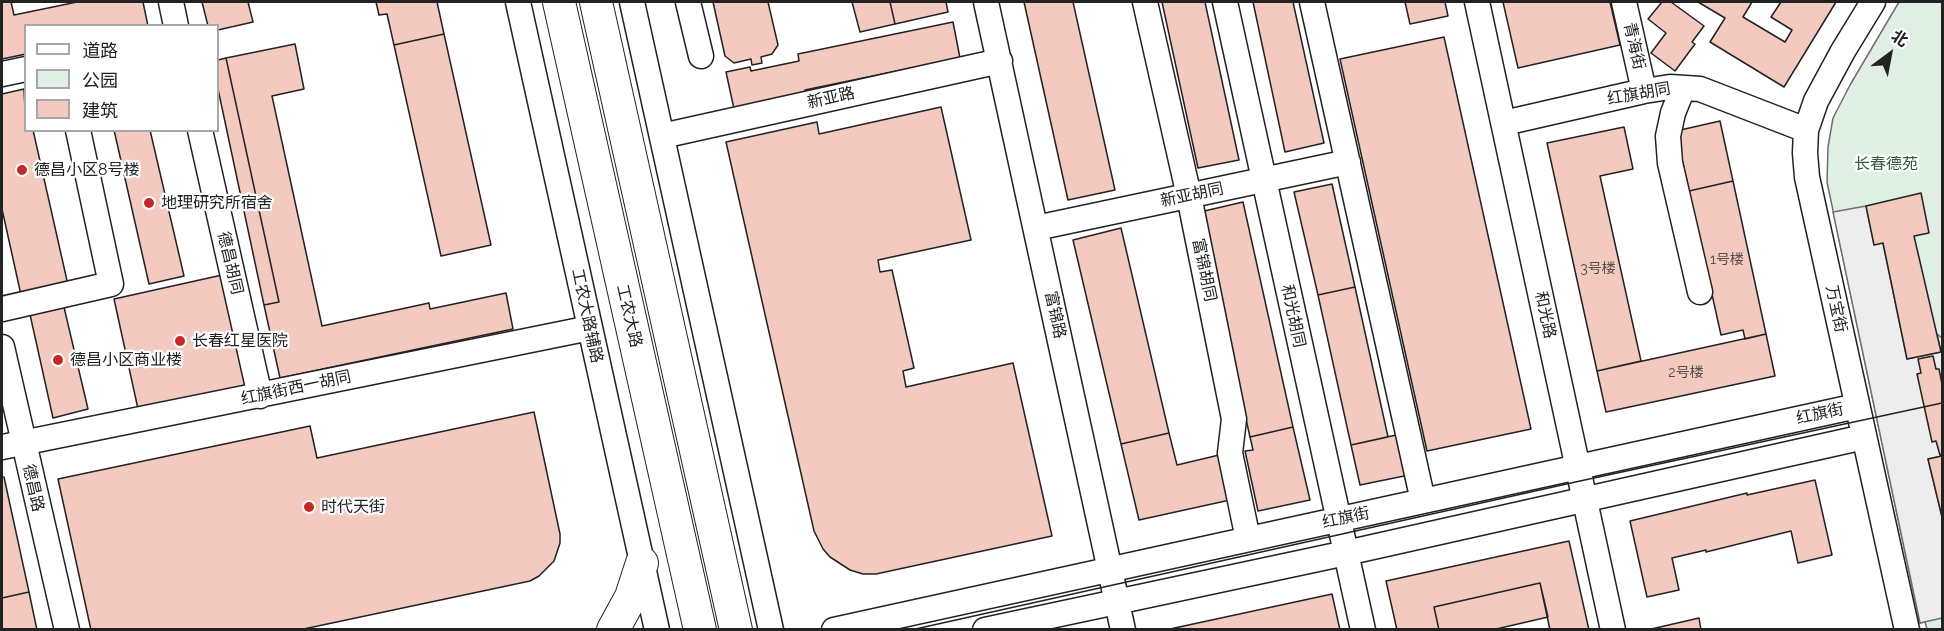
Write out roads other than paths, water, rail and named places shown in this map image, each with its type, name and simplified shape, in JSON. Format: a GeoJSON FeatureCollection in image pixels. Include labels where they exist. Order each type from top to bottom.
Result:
{"type":"FeatureCollection","features":[{"type":"Feature","properties":{"kind":"main road","name":"工农大路"},"geometry":{"type":"LineString","coordinates":[[559,2],[700,630]]}},
{"type":"Feature","properties":{"kind":"main road"},"geometry":{"type":"LineString","coordinates":[[596,2],[736,630]]}},
{"type":"Feature","properties":{"kind":"main road"},"geometry":{"type":"LineString","coordinates":[[613,630],[631,597],[642,563]]}},
{"type":"Feature","properties":{"kind":"street"},"geometry":{"type":"LineString","coordinates":[[171,2],[176,24]]}},
{"type":"Feature","properties":{"kind":"street","name":"工农大路辅路"},"geometry":{"type":"LineString","coordinates":[[518,2],[657,630]]}},
{"type":"Feature","properties":{"kind":"street"},"geometry":{"type":"LineString","coordinates":[[632,2],[771,630]]}},
{"type":"Feature","properties":{"kind":"street"},"geometry":{"type":"LineString","coordinates":[[688,2],[701,56]]}},
{"type":"Feature","properties":{"kind":"street","name":"富锦路"},"geometry":{"type":"LineString","coordinates":[[986,2],[1123,630]]}},
{"type":"Feature","properties":{"kind":"street","name":"富锦胡同"},"geometry":{"type":"LineString","coordinates":[[1145,2],[1189,196],[1234,419],[1230,453],[1248,539]]}},
{"type":"Feature","properties":{"kind":"street","name":"和光胡同"},"geometry":{"type":"LineString","coordinates":[[1225,2],[1363,630]]}},
{"type":"Feature","properties":{"kind":"street"},"geometry":{"type":"LineString","coordinates":[[1312,2],[1423,501]]}},
{"type":"Feature","properties":{"kind":"street","name":"和光路"},"geometry":{"type":"LineString","coordinates":[[1477,2],[1613,630]]}},
{"type":"Feature","properties":{"kind":"street","name":"青海街"},"geometry":{"type":"LineString","coordinates":[[1624,2],[1644,91]]}},
{"type":"Feature","properties":{"kind":"street","name":"万宝街"},"geometry":{"type":"LineString","coordinates":[[1873,2],[1816,101],[1806,130],[1807,177],[1906,630]]}},
{"type":"Feature","properties":{"kind":"street","name":"新亚路"},"geometry":{"type":"LineString","coordinates":[[662,136],[1000,60]]}},
{"type":"Feature","properties":{"kind":"street"},"geometry":{"type":"LineString","coordinates":[[2,74],[24,69]]}},
{"type":"Feature","properties":{"kind":"street","name":"红旗胡同"},"geometry":{"type":"LineString","coordinates":[[1504,123],[1670,87],[1700,89],[1806,130]]}},
{"type":"Feature","properties":{"kind":"street"},"geometry":{"type":"LineString","coordinates":[[1683,88],[1673,113],[1668,145],[1670,163],[1700,292]]}},
{"type":"Feature","properties":{"kind":"street"},"geometry":{"type":"LineString","coordinates":[[2,309],[111,285],[78,132]]}},
{"type":"Feature","properties":{"kind":"street","name":"德昌胡同"},"geometry":{"type":"LineString","coordinates":[[200,132],[260,396]]}},
{"type":"Feature","properties":{"kind":"street","name":"新亚胡同"},"geometry":{"type":"LineString","coordinates":[[1036,228],[1348,162]]}},
{"type":"Feature","properties":{"kind":"street","name":"红旗街西一胡同"},"geometry":{"type":"LineString","coordinates":[[12,445],[590,328]]}},
{"type":"Feature","properties":{"kind":"street","name":"德昌路"},"geometry":{"type":"LineString","coordinates":[[2,347],[12,445],[67,630]]}},
{"type":"Feature","properties":{"kind":"street","name":"红旗街"},"geometry":{"type":"LineString","coordinates":[[834,630],[1857,406]]}},
{"type":"Feature","properties":{"kind":"street","name":"红旗街"},"geometry":{"type":"LineString","coordinates":[[985,630],[1864,437]]}},
{"type":"Feature","properties":{"kind":"tram line"},"geometry":{"type":"LineString","coordinates":[[911,630],[1942,403]]}},
{"type":"Feature","properties":{"kind":"place","name":"德昌小区8号楼"},"geometry":{"type":"Point","coordinates":[22,170]}},
{"type":"Feature","properties":{"kind":"place","name":"地理研究所宿舍"},"geometry":{"type":"Point","coordinates":[149,203]}},
{"type":"Feature","properties":{"kind":"place","name":"长春红星医院"},"geometry":{"type":"Point","coordinates":[180,341]}},
{"type":"Feature","properties":{"kind":"place","name":"德昌小区商业楼"},"geometry":{"type":"Point","coordinates":[58,360]}},
{"type":"Feature","properties":{"kind":"place","name":"时代天街"},"geometry":{"type":"Point","coordinates":[309,507]}},
{"type":"Feature","properties":{"kind":"park label","name":"长春德苑"},"geometry":{"type":"Point","coordinates":[1886,164]}}]}
